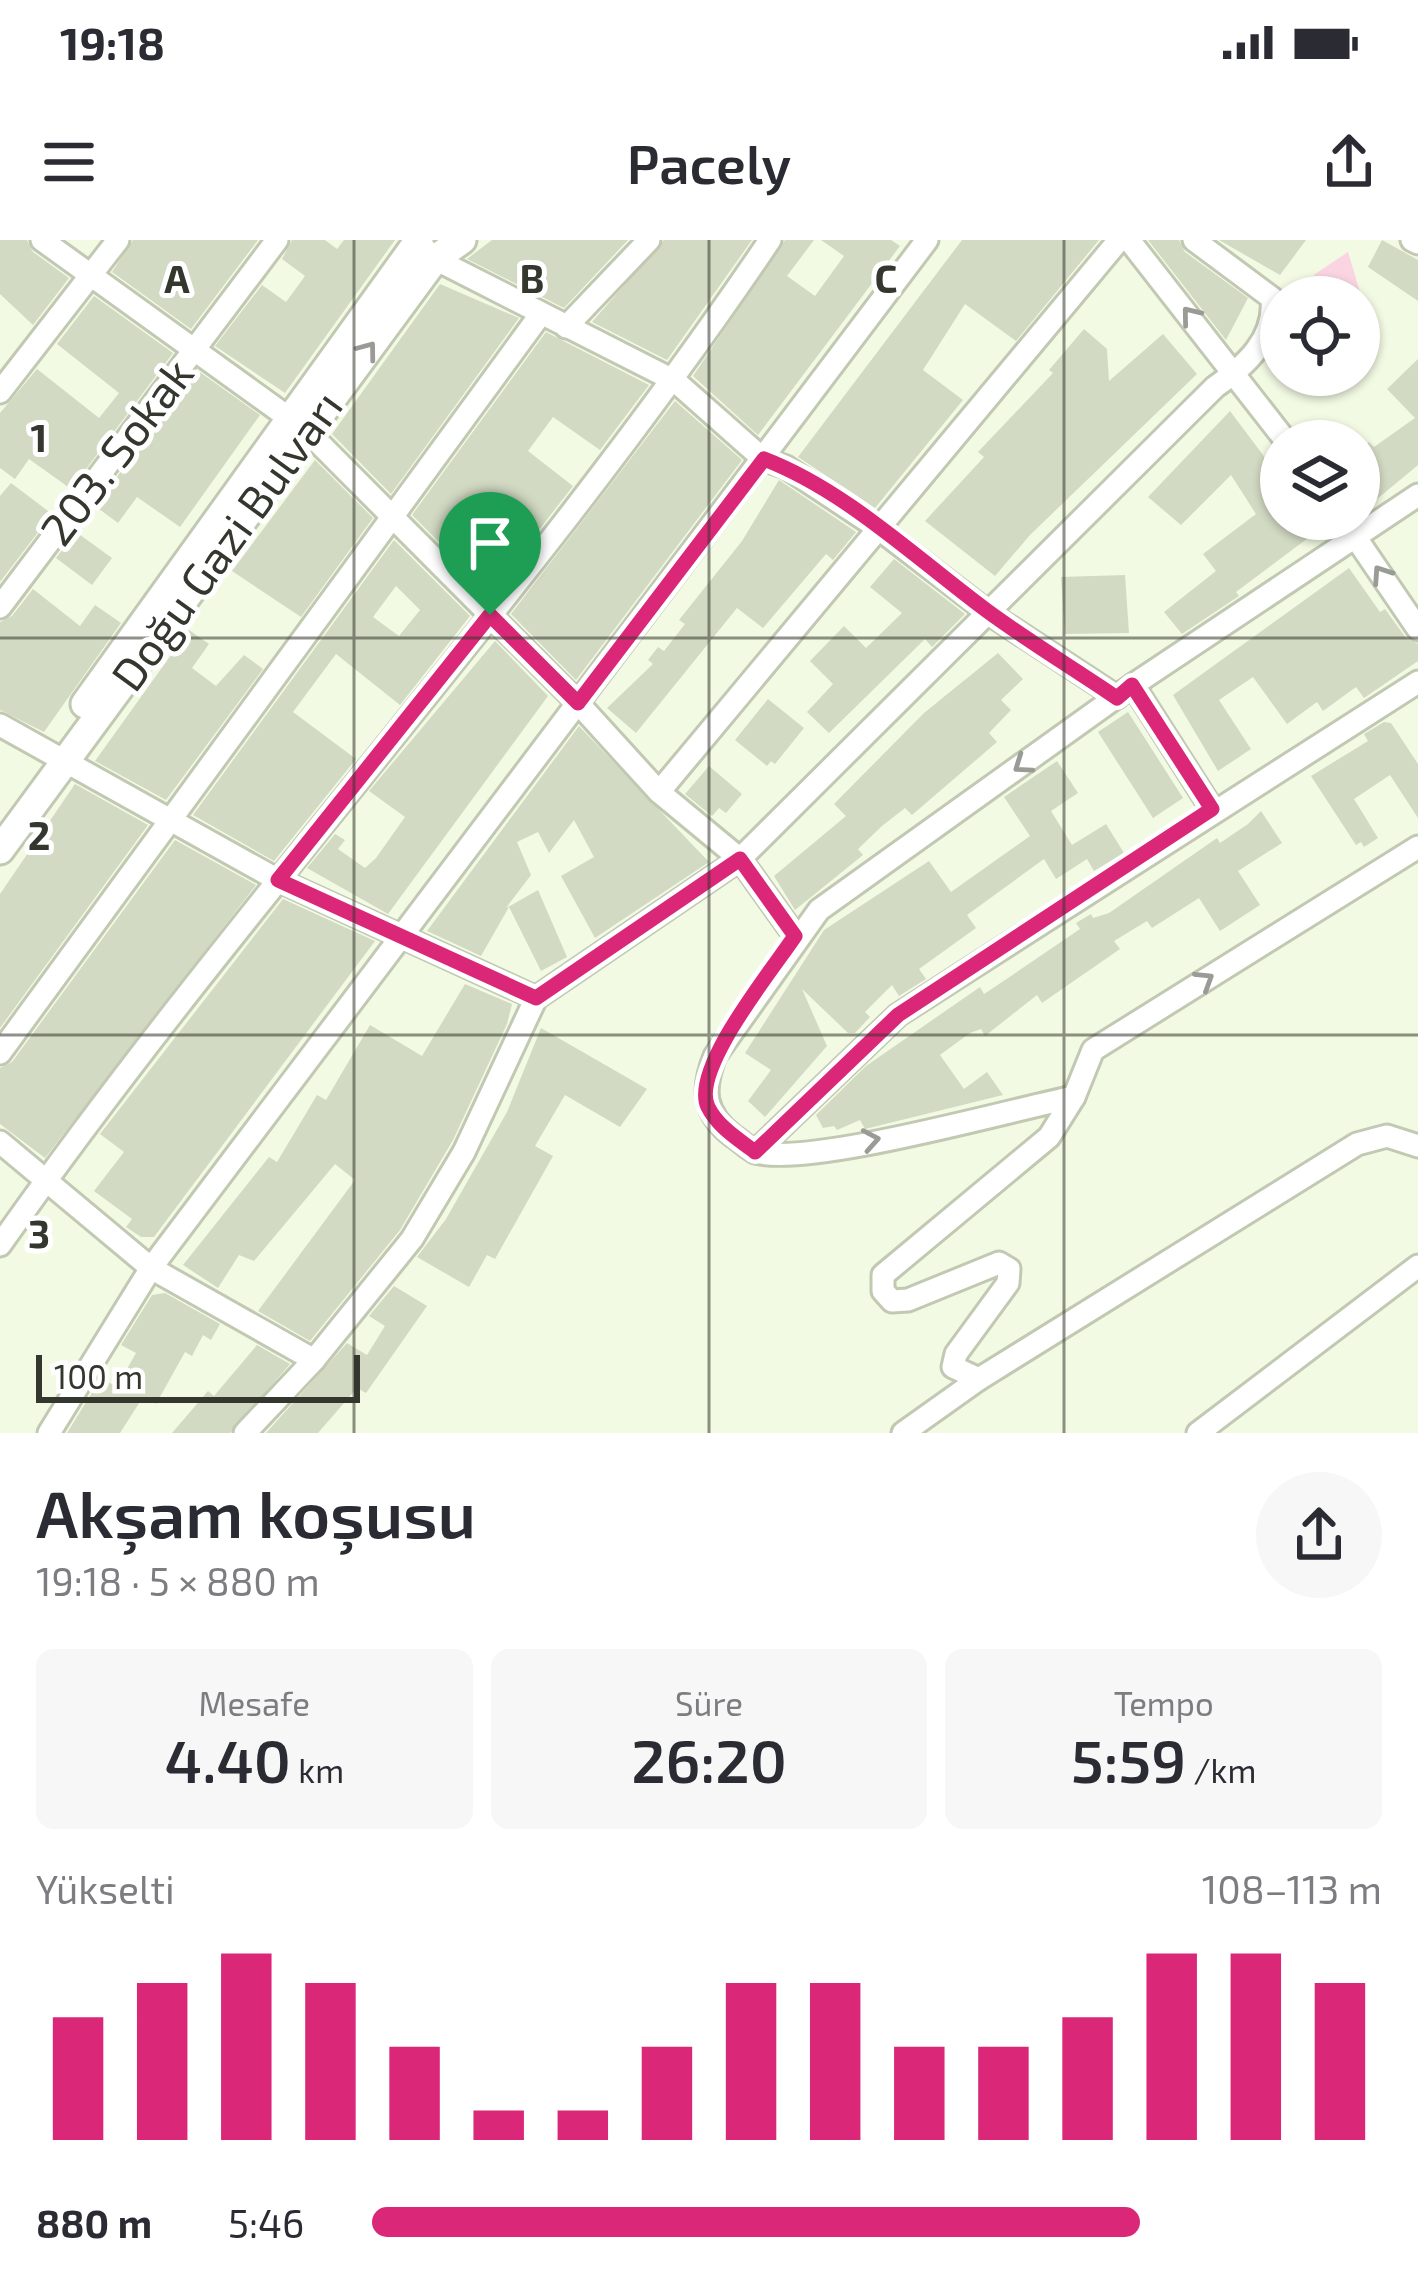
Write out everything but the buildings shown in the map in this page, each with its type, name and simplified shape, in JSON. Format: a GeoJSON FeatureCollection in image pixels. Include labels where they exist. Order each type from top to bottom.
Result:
{"type":"FeatureCollection","features":[{"type":"Feature","properties":{"kind":"main road","name":"Doğu Gazi Bulvarı"},"geometry":{"type":"LineString","coordinates":[[0,850],[59,757],[422,245],[462,240]]}},
{"type":"Feature","properties":{"kind":"main road"},"geometry":{"type":"LineString","coordinates":[[0,827],[59,757]]}},
{"type":"Feature","properties":{"kind":"street"},"geometry":{"type":"LineString","coordinates":[[42,240],[298,425],[578,703],[659,792],[740,859],[795,936]]}},
{"type":"Feature","properties":{"kind":"street"},"geometry":{"type":"LineString","coordinates":[[0,392],[118,240]]}},
{"type":"Feature","properties":{"kind":"street","name":"203. Sokak"},"geometry":{"type":"LineString","coordinates":[[0,607],[277,240]]}},
{"type":"Feature","properties":{"kind":"street"},"geometry":{"type":"LineString","coordinates":[[566,327],[649,240]]}},
{"type":"Feature","properties":{"kind":"street"},"geometry":{"type":"LineString","coordinates":[[0,1245],[278,880],[675,381],[770,240]]}},
{"type":"Feature","properties":{"kind":"street"},"geometry":{"type":"LineString","coordinates":[[49,1433],[152,1268],[927,240]]}},
{"type":"Feature","properties":{"kind":"street"},"geometry":{"type":"LineString","coordinates":[[659,792],[1119,240]]}},
{"type":"Feature","properties":{"kind":"street"},"geometry":{"type":"LineString","coordinates":[[1129,240],[1271,420]]}},
{"type":"Feature","properties":{"kind":"street"},"geometry":{"type":"LineString","coordinates":[[245,1433],[314,1360],[412,1239],[464,1152],[536,998],[740,859],[1254,356],[1272,318],[1272,298],[1194,240]]}},
{"type":"Feature","properties":{"kind":"street"},"geometry":{"type":"LineString","coordinates":[[422,245],[540,315],[675,381],[764,459],[786,467],[878,528],[990,614],[1125,691],[1212,809]]}},
{"type":"Feature","properties":{"kind":"street"},"geometry":{"type":"LineString","coordinates":[[0,1053],[167,818],[540,315]]}},
{"type":"Feature","properties":{"kind":"street"},"geometry":{"type":"LineString","coordinates":[[1380,513],[1418,495]]}},
{"type":"Feature","properties":{"kind":"street"},"geometry":{"type":"LineString","coordinates":[[1074,1097],[813,1150],[755,1152],[724,1129],[706,1104],[704,1082],[715,1056],[795,936],[819,910],[1333,540]]}},
{"type":"Feature","properties":{"kind":"street"},"geometry":{"type":"LineString","coordinates":[[1357,540],[1418,629]]}},
{"type":"Feature","properties":{"kind":"street"},"geometry":{"type":"LineString","coordinates":[[755,1152],[898,1015],[1212,809],[1418,682]]}},
{"type":"Feature","properties":{"kind":"street"},"geometry":{"type":"LineString","coordinates":[[0,724],[278,880],[536,998]]}},
{"type":"Feature","properties":{"kind":"street"},"geometry":{"type":"LineString","coordinates":[[980,1379],[953,1367],[956,1354],[1008,1283],[1010,1269],[999,1262],[908,1300],[892,1300],[883,1291],[883,1275],[1049,1137],[1074,1097],[1093,1050],[1418,847]]}},
{"type":"Feature","properties":{"kind":"street"},"geometry":{"type":"LineString","coordinates":[[903,1433],[980,1379],[1357,1144],[1387,1136],[1418,1146]]}},
{"type":"Feature","properties":{"kind":"street"},"geometry":{"type":"LineString","coordinates":[[0,1142],[48,1177],[152,1268],[314,1360]]}},
{"type":"Feature","properties":{"kind":"street"},"geometry":{"type":"LineString","coordinates":[[1198,1433],[1418,1266]]}},
{"type":"Feature","properties":{"kind":"shaded area"},"geometry":{"type":"Polygon","coordinates":[[[1348,252],[1355,276],[1313,276],[1348,252]]]}},
{"type":"Feature","properties":{"kind":"route"},"geometry":{"type":"LineString","coordinates":[[764,459],[786,467],[878,528],[990,614],[1117,698],[1132,685],[1212,809],[898,1015],[755,1152],[724,1129],[706,1104],[704,1082],[715,1056],[795,936],[740,859],[536,998],[278,880],[490,615],[578,703],[764,459]]}}]}
